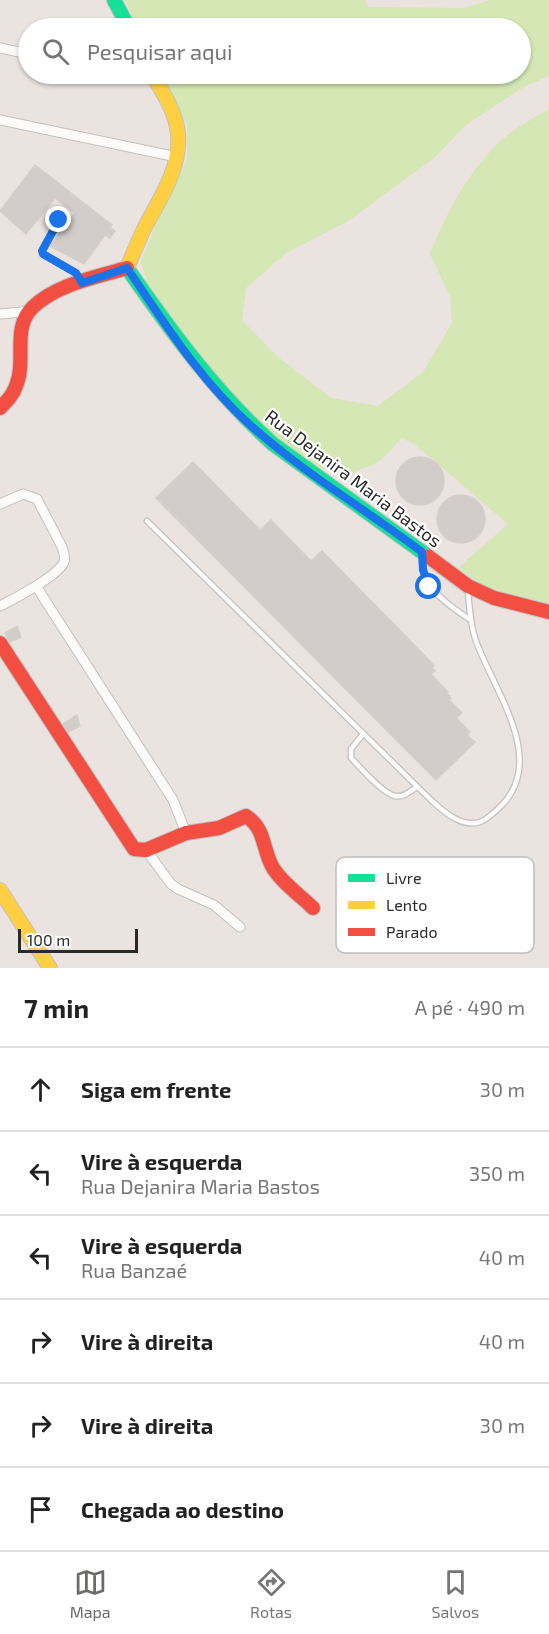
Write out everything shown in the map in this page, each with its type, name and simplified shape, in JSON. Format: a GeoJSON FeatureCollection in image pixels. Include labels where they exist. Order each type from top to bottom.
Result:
{"type":"FeatureCollection","features":[{"type":"Feature","properties":{"kind":"main road"},"geometry":{"type":"LineString","coordinates":[[114,0],[124,18]]}},
{"type":"Feature","properties":{"kind":"main road"},"geometry":{"type":"LineString","coordinates":[[0,408],[14,394],[19,383],[21,333],[24,319],[31,309],[55,294],[127,268],[172,175],[177,157],[176,120],[158,84]]}},
{"type":"Feature","properties":{"kind":"main road","name":"Rua Dejanira Maria Bastos"},"geometry":{"type":"LineString","coordinates":[[127,268],[190,358],[220,395],[273,444],[468,586],[494,598],[549,612]]}},
{"type":"Feature","properties":{"kind":"main road"},"geometry":{"type":"LineString","coordinates":[[0,643],[134,849],[146,850],[186,833],[219,828],[246,816],[265,837],[272,867],[313,908]]}},
{"type":"Feature","properties":{"kind":"main road"},"geometry":{"type":"LineString","coordinates":[[0,890],[50,968]]}},
{"type":"Feature","properties":{"kind":"street"},"geometry":{"type":"LineString","coordinates":[[0,48],[18,52]]}},
{"type":"Feature","properties":{"kind":"street"},"geometry":{"type":"LineString","coordinates":[[0,120],[177,157]]}},
{"type":"Feature","properties":{"kind":"street"},"geometry":{"type":"LineString","coordinates":[[0,314],[31,309]]}},
{"type":"Feature","properties":{"kind":"street"},"geometry":{"type":"LineString","coordinates":[[0,504],[23,494],[37,499],[62,547],[64,562],[36,586],[0,606]]}},
{"type":"Feature","properties":{"kind":"street"},"geometry":{"type":"LineString","coordinates":[[36,586],[173,800],[186,833]]}},
{"type":"Feature","properties":{"kind":"street"},"geometry":{"type":"LineString","coordinates":[[146,850],[171,884],[214,905],[240,927]]}},
{"type":"Feature","properties":{"kind":"lane"},"geometry":{"type":"LineString","coordinates":[[59,220],[42,251],[43,254],[76,273],[82,283]]}},
{"type":"Feature","properties":{"kind":"lane"},"geometry":{"type":"LineString","coordinates":[[147,521],[417,787],[446,813],[460,822],[479,822],[496,812],[510,797],[517,780],[520,757],[515,729],[476,641],[469,619],[468,586]]}},
{"type":"Feature","properties":{"kind":"lane"},"geometry":{"type":"LineString","coordinates":[[422,552],[423,570],[429,587],[469,619]]}},
{"type":"Feature","properties":{"kind":"lane"},"geometry":{"type":"LineString","coordinates":[[363,734],[351,749],[349,753],[351,758],[386,791],[396,796],[404,795],[417,787]]}},
{"type":"Feature","properties":{"kind":"green space"},"geometry":{"type":"Polygon","coordinates":[[[125,0],[365,0],[369,7],[464,8],[491,0],[549,0],[549,76],[531,84],[531,18],[133,18],[125,0]]]}},
{"type":"Feature","properties":{"kind":"green space"},"geometry":{"type":"Polygon","coordinates":[[[166,84],[531,84],[467,124],[434,158],[347,222],[286,253],[246,288],[242,320],[278,357],[331,398],[378,406],[423,372],[452,323],[450,297],[430,254],[453,204],[474,171],[499,143],[517,128],[549,109],[549,606],[523,600],[478,583],[459,567],[508,524],[417,446],[402,438],[380,461],[344,477],[316,466],[245,414],[150,294],[141,261],[165,203],[187,160],[187,125],[166,84]]]}},
{"type":"Feature","properties":{"kind":"building"},"geometry":{"type":"Polygon","coordinates":[[[35,165],[112,225],[110,228],[115,231],[110,238],[105,235],[84,264],[50,246],[75,213],[55,198],[26,234],[0,211],[35,165]]]}},
{"type":"Feature","properties":{"kind":"building"},"geometry":{"type":"Polygon","coordinates":[[[420,457],[437,464],[444,481],[437,498],[420,505],[403,498],[396,481],[403,464],[420,457]]]}},
{"type":"Feature","properties":{"kind":"building"},"geometry":{"type":"Polygon","coordinates":[[[193,462],[260,530],[271,520],[311,561],[322,551],[434,665],[432,668],[435,671],[431,674],[448,692],[451,698],[449,700],[462,713],[456,718],[470,732],[467,735],[475,742],[436,780],[156,498],[193,462]]]}},
{"type":"Feature","properties":{"kind":"building"},"geometry":{"type":"Polygon","coordinates":[[[461,495],[478,502],[485,519],[478,536],[461,543],[444,536],[437,519],[444,502],[461,495]]]}},
{"type":"Feature","properties":{"kind":"building"},"geometry":{"type":"Polygon","coordinates":[[[17,626],[21,637],[10,642],[5,633],[17,626]]]}},
{"type":"Feature","properties":{"kind":"building"},"geometry":{"type":"Polygon","coordinates":[[[77,715],[80,726],[68,732],[63,724],[77,715]]]}},
{"type":"Feature","properties":{"kind":"traffic: fast"},"geometry":{"type":"LineString","coordinates":[[114,0],[124,18]]}},
{"type":"Feature","properties":{"kind":"traffic: fast"},"geometry":{"type":"LineString","coordinates":[[127,268],[195,360],[252,424],[273,444],[429,557]]}},
{"type":"Feature","properties":{"kind":"traffic: slow"},"geometry":{"type":"LineString","coordinates":[[127,268],[143,230],[164,193],[173,170],[178,146],[175,118],[158,84]]}},
{"type":"Feature","properties":{"kind":"traffic: slow"},"geometry":{"type":"LineString","coordinates":[[0,890],[50,968]]}},
{"type":"Feature","properties":{"kind":"traffic: jam"},"geometry":{"type":"LineString","coordinates":[[0,408],[16,386],[20,366],[21,334],[26,315],[33,307],[65,287],[127,268]]}},
{"type":"Feature","properties":{"kind":"traffic: jam"},"geometry":{"type":"LineString","coordinates":[[429,557],[468,586],[494,598],[549,612]]}},
{"type":"Feature","properties":{"kind":"traffic: jam"},"geometry":{"type":"LineString","coordinates":[[0,643],[134,849],[146,850],[186,833],[219,828],[246,816],[257,827],[277,874],[313,908]]}},
{"type":"Feature","properties":{"kind":"route"},"geometry":{"type":"LineString","coordinates":[[59,220],[42,251],[46,257],[76,273],[82,283],[127,268],[151,305],[220,395],[273,444],[422,552],[423,570],[429,587]]}}]}
